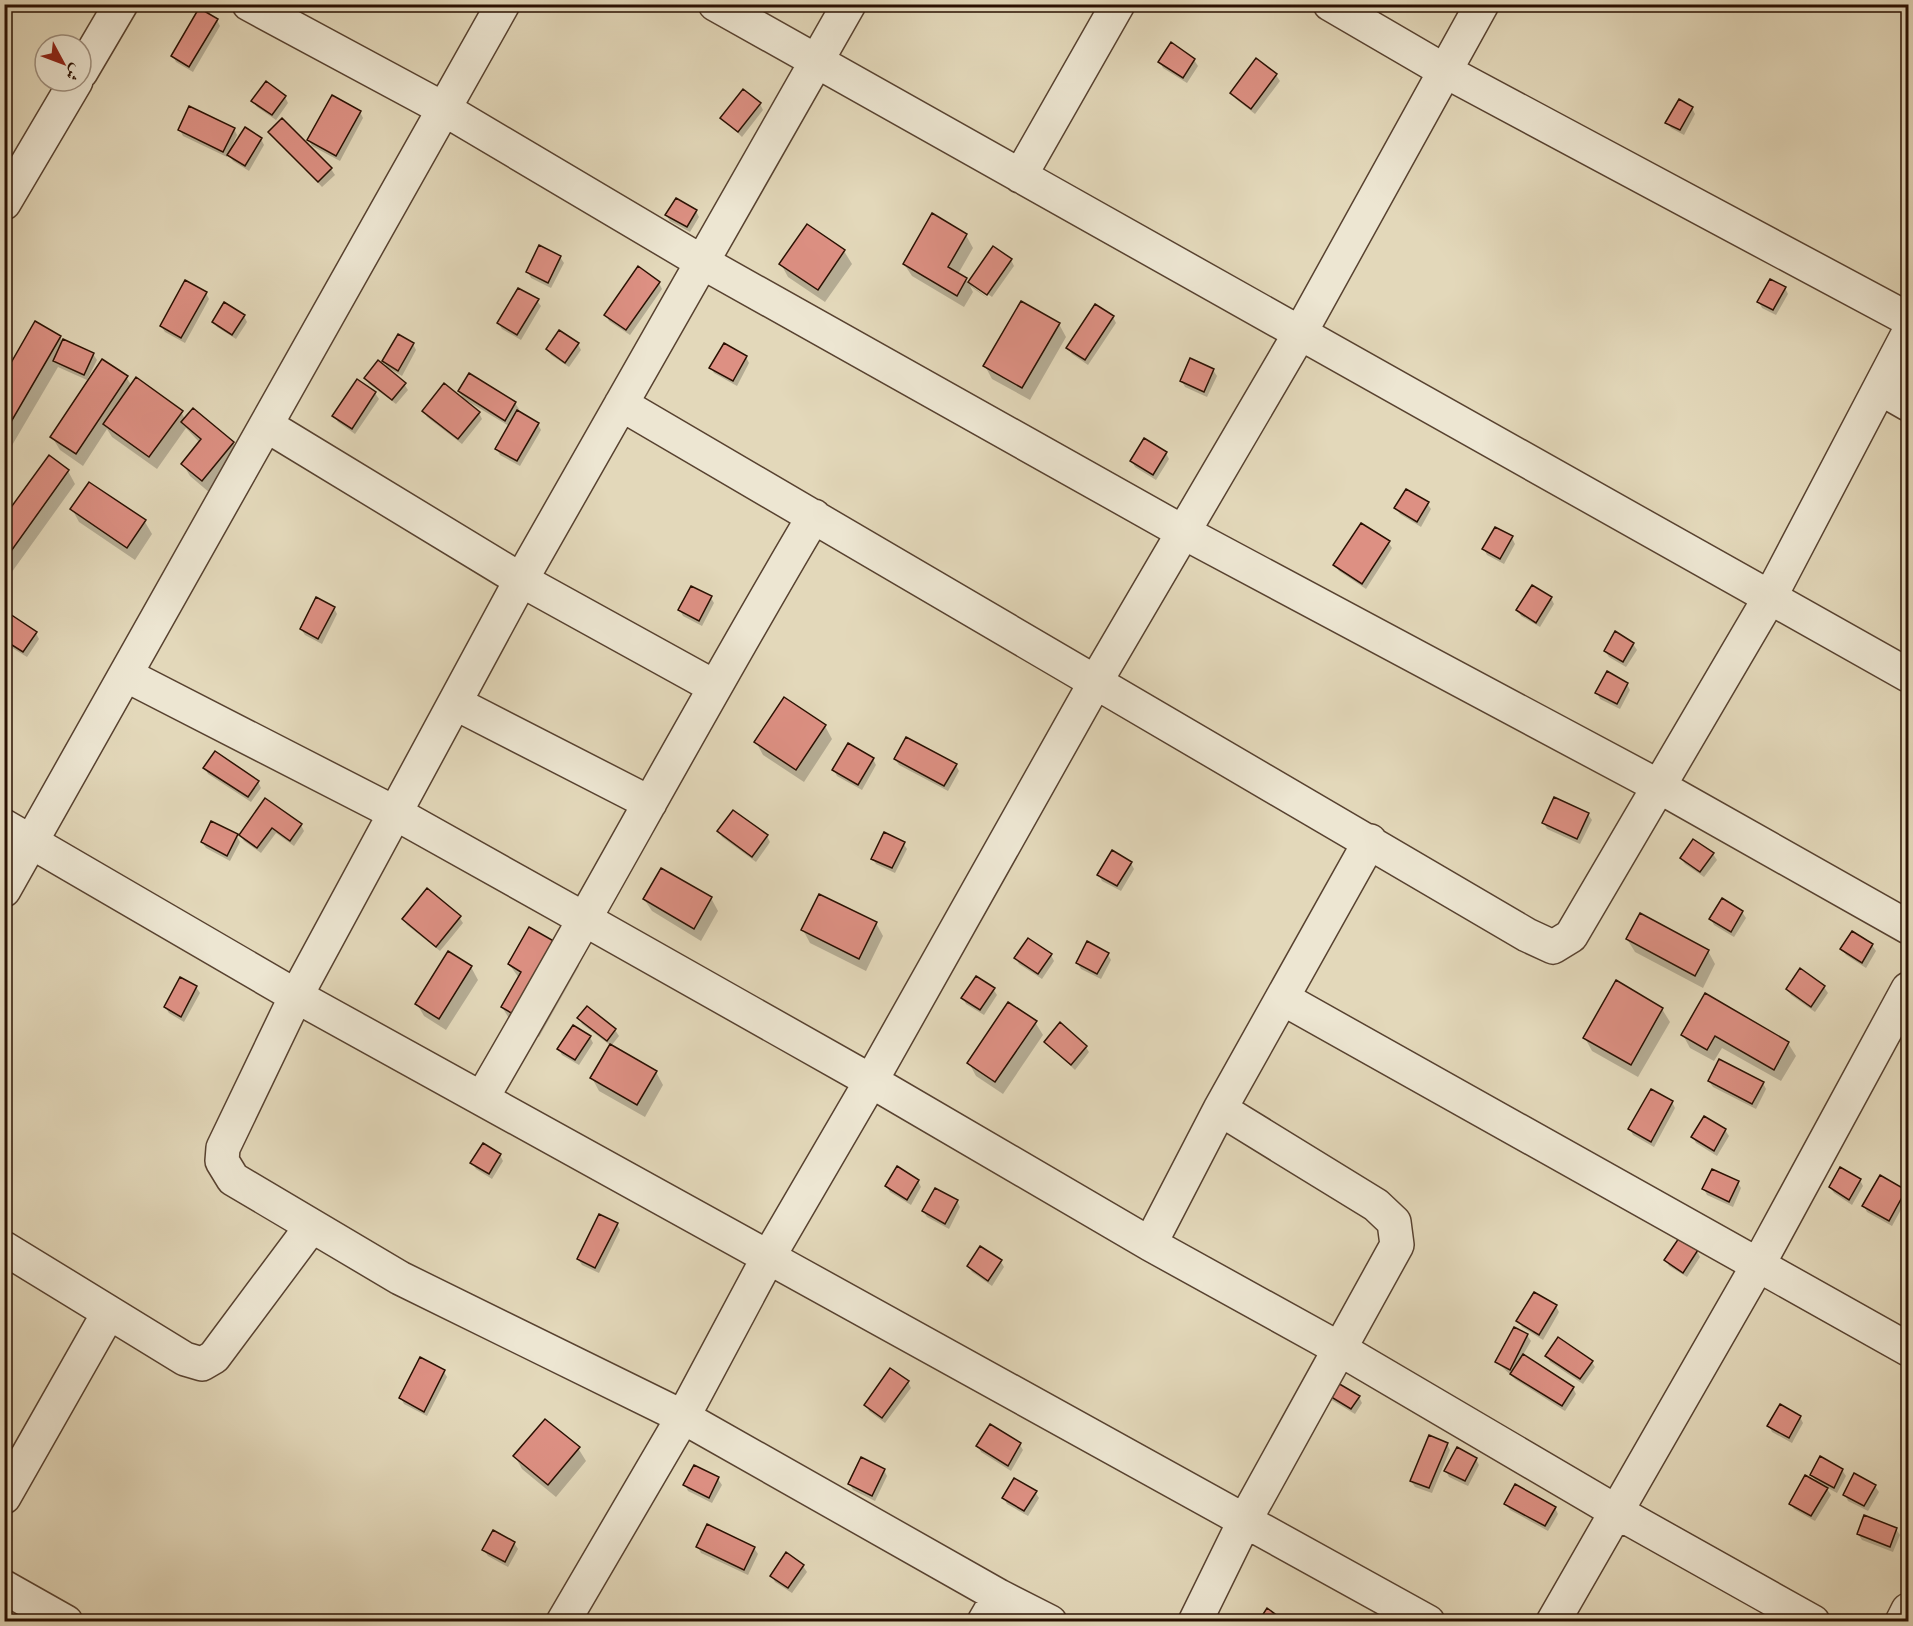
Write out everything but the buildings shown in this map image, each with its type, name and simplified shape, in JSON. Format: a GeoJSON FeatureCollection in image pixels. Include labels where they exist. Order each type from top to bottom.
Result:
{"type":"FeatureCollection","features":[{"type":"Feature","properties":{"kind":"street"},"geometry":{"type":"LineString","coordinates":[[93,52],[121,4]]}},
{"type":"Feature","properties":{"kind":"street"},"geometry":{"type":"LineString","coordinates":[[249,4],[444,109],[702,262],[1183,532],[1660,787],[1908,927]]}},
{"type":"Feature","properties":{"kind":"street"},"geometry":{"type":"LineString","coordinates":[[4,890],[18,834],[126,675],[503,4]]}},
{"type":"Feature","properties":{"kind":"street"},"geometry":{"type":"LineString","coordinates":[[715,4],[1908,675]]}},
{"type":"Feature","properties":{"kind":"street"},"geometry":{"type":"LineString","coordinates":[[849,4],[521,580],[454,703],[296,996],[223,1148],[222,1161],[233,1179],[311,1227],[400,1278],[683,1417],[991,1609],[1050,1622]]}},
{"type":"Feature","properties":{"kind":"street"},"geometry":{"type":"LineString","coordinates":[[1020,176],[1118,4]]}},
{"type":"Feature","properties":{"kind":"street"},"geometry":{"type":"LineString","coordinates":[[1330,4],[1445,71],[1908,319]]}},
{"type":"Feature","properties":{"kind":"street"},"geometry":{"type":"LineString","coordinates":[[570,1619],[683,1417],[768,1256],[871,1081],[1096,681],[1300,333],[1482,4]]}},
{"type":"Feature","properties":{"kind":"street"},"geometry":{"type":"LineString","coordinates":[[4,203],[69,93]]}},
{"type":"Feature","properties":{"kind":"street"},"geometry":{"type":"LineString","coordinates":[[621,404],[1553,947],[1571,936],[1660,787],[1770,597],[1908,334]]}},
{"type":"Feature","properties":{"kind":"street"},"geometry":{"type":"LineString","coordinates":[[1880,388],[1908,404]]}},
{"type":"Feature","properties":{"kind":"street"},"geometry":{"type":"LineString","coordinates":[[266,425],[521,580],[714,686]]}},
{"type":"Feature","properties":{"kind":"street"},"geometry":{"type":"LineString","coordinates":[[482,1098],[586,920],[714,686],[814,516]]}},
{"type":"Feature","properties":{"kind":"street"},"geometry":{"type":"LineString","coordinates":[[126,675],[395,813],[586,920],[871,1081],[1150,1244],[1338,1348],[1617,1512],[1813,1622]]}},
{"type":"Feature","properties":{"kind":"street"},"geometry":{"type":"LineString","coordinates":[[454,703],[650,803]]}},
{"type":"Feature","properties":{"kind":"street"},"geometry":{"type":"LineString","coordinates":[[18,834],[296,996],[1428,1622]]}},
{"type":"Feature","properties":{"kind":"street"},"geometry":{"type":"LineString","coordinates":[[1150,1244],[1220,1109],[1370,841]]}},
{"type":"Feature","properties":{"kind":"street"},"geometry":{"type":"LineString","coordinates":[[1554,1622],[1758,1265],[1908,989]]}},
{"type":"Feature","properties":{"kind":"street"},"geometry":{"type":"LineString","coordinates":[[1282,998],[1908,1349]]}},
{"type":"Feature","properties":{"kind":"street"},"geometry":{"type":"LineString","coordinates":[[1195,1622],[1245,1520],[1396,1245],[1394,1222],[1376,1205],[1220,1109]]}},
{"type":"Feature","properties":{"kind":"street"},"geometry":{"type":"LineString","coordinates":[[4,1248],[108,1314],[185,1359],[202,1364],[214,1357],[311,1227]]}},
{"type":"Feature","properties":{"kind":"street"},"geometry":{"type":"LineString","coordinates":[[4,1497],[108,1314]]}},
{"type":"Feature","properties":{"kind":"street"},"geometry":{"type":"LineString","coordinates":[[4,1587],[66,1622]]}},
{"type":"Feature","properties":{"kind":"street"},"geometry":{"type":"LineString","coordinates":[[1902,1622],[1908,1610]]}}]}
